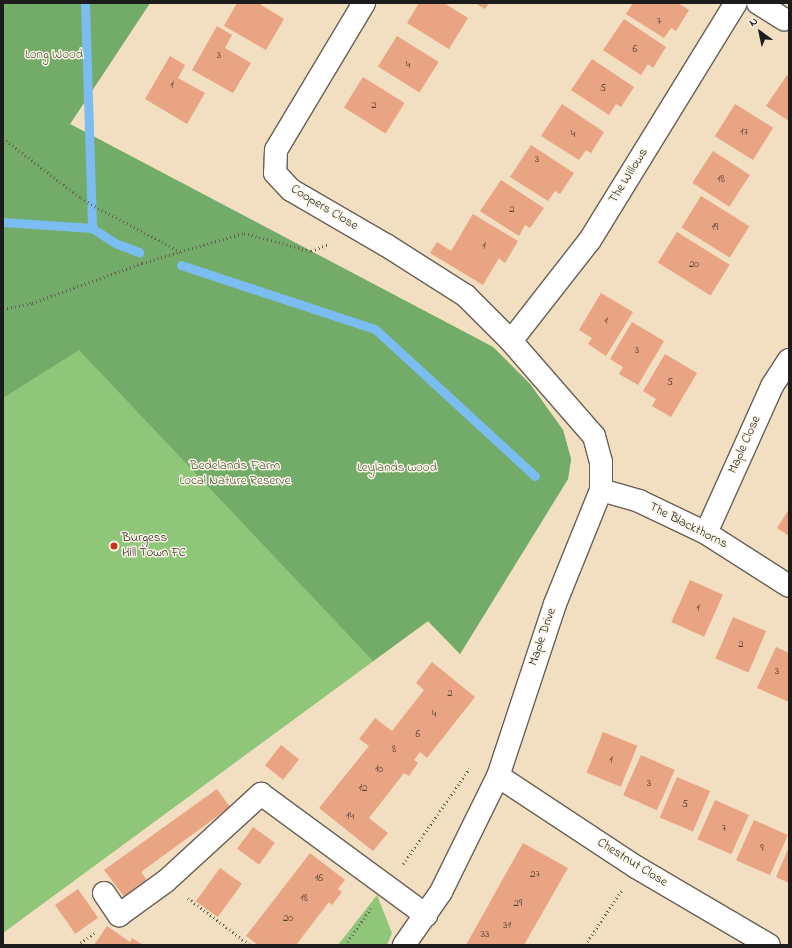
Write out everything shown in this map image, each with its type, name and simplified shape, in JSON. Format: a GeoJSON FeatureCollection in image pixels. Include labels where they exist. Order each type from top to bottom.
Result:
{"type":"FeatureCollection","features":[{"type":"Feature","properties":{"kind":"street","name":"Coopers Close"},"geometry":{"type":"LineString","coordinates":[[364,3],[276,150],[275,173],[291,190],[360,230],[466,296],[511,341]]}},
{"type":"Feature","properties":{"kind":"street","name":"The Willows"},"geometry":{"type":"LineString","coordinates":[[511,341],[590,240],[736,3]]}},
{"type":"Feature","properties":{"kind":"street"},"geometry":{"type":"LineString","coordinates":[[758,3],[784,19]]}},
{"type":"Feature","properties":{"kind":"street","name":"Maple Drive"},"geometry":{"type":"LineString","coordinates":[[404,945],[441,892],[498,776],[555,604],[601,490],[601,462],[594,436],[511,341]]}},
{"type":"Feature","properties":{"kind":"street","name":"Maple Close"},"geometry":{"type":"LineString","coordinates":[[706,533],[772,386],[789,360]]}},
{"type":"Feature","properties":{"kind":"street","name":"The Blackthorns"},"geometry":{"type":"LineString","coordinates":[[601,490],[639,501],[706,533],[789,586]]}},
{"type":"Feature","properties":{"kind":"street","name":"Chestnut Close"},"geometry":{"type":"LineString","coordinates":[[498,776],[636,867],[769,945]]}},
{"type":"Feature","properties":{"kind":"street"},"geometry":{"type":"LineString","coordinates":[[104,893],[119,915],[166,881],[261,794],[388,885],[426,915]]}},
{"type":"Feature","properties":{"kind":"path"},"geometry":{"type":"LineString","coordinates":[[3,138],[81,198],[103,211]]}},
{"type":"Feature","properties":{"kind":"path"},"geometry":{"type":"LineString","coordinates":[[92,205],[181,252]]}},
{"type":"Feature","properties":{"kind":"path"},"geometry":{"type":"LineString","coordinates":[[3,309],[32,303],[181,252],[244,233],[311,251],[360,230]]}},
{"type":"Feature","properties":{"kind":"path"},"geometry":{"type":"LineString","coordinates":[[345,945],[473,762]]}},
{"type":"Feature","properties":{"kind":"path"},"geometry":{"type":"LineString","coordinates":[[585,945],[636,867]]}},
{"type":"Feature","properties":{"kind":"path"},"geometry":{"type":"LineString","coordinates":[[166,881],[250,945]]}},
{"type":"Feature","properties":{"kind":"green space","name":"Bedelands Farm Local Nature Reserve"},"geometry":{"type":"Polygon","coordinates":[[[3,3],[150,3],[70,124],[493,347],[530,384],[563,430],[571,459],[568,479],[460,654],[428,621],[3,933],[3,3]]]}},
{"type":"Feature","properties":{"kind":"green space","name":"Leylands wood"},"geometry":{"type":"Polygon","coordinates":[[[3,3],[150,3],[70,124],[493,347],[530,384],[563,430],[571,459],[568,479],[460,654],[428,621],[373,661],[79,350],[3,398],[3,3]]]}},
{"type":"Feature","properties":{"kind":"green space"},"geometry":{"type":"Polygon","coordinates":[[[377,895],[392,933],[387,945],[338,945],[377,895]]]}},
{"type":"Feature","properties":{"kind":"building"},"geometry":{"type":"Polygon","coordinates":[[[237,3],[258,3],[284,19],[266,50],[224,26],[237,3]]]}},
{"type":"Feature","properties":{"kind":"building"},"geometry":{"type":"Polygon","coordinates":[[[419,3],[444,3],[468,18],[449,49],[407,23],[419,3]]]}},
{"type":"Feature","properties":{"kind":"building"},"geometry":{"type":"Polygon","coordinates":[[[475,3],[489,3],[485,9],[475,3]]]}},
{"type":"Feature","properties":{"kind":"building"},"geometry":{"type":"Polygon","coordinates":[[[633,3],[678,3],[689,10],[676,31],[671,28],[664,38],[626,14],[633,3]]]}},
{"type":"Feature","properties":{"kind":"building"},"geometry":{"type":"Polygon","coordinates":[[[624,19],[666,47],[653,68],[648,64],[641,75],[603,50],[624,19]]]}},
{"type":"Feature","properties":{"kind":"building"},"geometry":{"type":"Polygon","coordinates":[[[217,26],[232,35],[225,48],[251,63],[233,93],[192,70],[217,26]]]}},
{"type":"Feature","properties":{"kind":"building"},"geometry":{"type":"Polygon","coordinates":[[[397,36],[439,62],[419,92],[378,67],[397,36]]]}},
{"type":"Feature","properties":{"kind":"building"},"geometry":{"type":"Polygon","coordinates":[[[170,56],[185,65],[178,78],[205,93],[187,124],[145,99],[170,56]]]}},
{"type":"Feature","properties":{"kind":"building"},"geometry":{"type":"Polygon","coordinates":[[[592,59],[634,87],[621,107],[616,104],[609,115],[571,90],[592,59]]]}},
{"type":"Feature","properties":{"kind":"building"},"geometry":{"type":"Polygon","coordinates":[[[787,75],[789,76],[789,121],[766,106],[787,75]]]}},
{"type":"Feature","properties":{"kind":"building"},"geometry":{"type":"Polygon","coordinates":[[[363,77],[405,103],[385,133],[344,108],[363,77]]]}},
{"type":"Feature","properties":{"kind":"building"},"geometry":{"type":"Polygon","coordinates":[[[562,104],[604,132],[591,153],[586,150],[579,160],[541,136],[562,104]]]}},
{"type":"Feature","properties":{"kind":"building"},"geometry":{"type":"Polygon","coordinates":[[[735,104],[773,128],[753,160],[715,136],[735,104]]]}},
{"type":"Feature","properties":{"kind":"building"},"geometry":{"type":"Polygon","coordinates":[[[531,145],[574,173],[560,194],[555,191],[548,201],[510,177],[531,145]]]}},
{"type":"Feature","properties":{"kind":"building"},"geometry":{"type":"Polygon","coordinates":[[[713,151],[750,175],[729,207],[692,183],[713,151]]]}},
{"type":"Feature","properties":{"kind":"building"},"geometry":{"type":"Polygon","coordinates":[[[501,180],[544,208],[530,228],[525,225],[519,236],[480,211],[501,180]]]}},
{"type":"Feature","properties":{"kind":"building"},"geometry":{"type":"Polygon","coordinates":[[[701,196],[749,226],[730,258],[681,227],[701,196]]]}},
{"type":"Feature","properties":{"kind":"building"},"geometry":{"type":"Polygon","coordinates":[[[473,214],[518,241],[505,263],[499,258],[483,285],[430,253],[437,242],[451,251],[473,214]]]}},
{"type":"Feature","properties":{"kind":"building"},"geometry":{"type":"Polygon","coordinates":[[[677,232],[730,265],[711,295],[658,263],[677,232]]]}},
{"type":"Feature","properties":{"kind":"building"},"geometry":{"type":"Polygon","coordinates":[[[601,293],[633,312],[606,356],[588,344],[592,338],[579,330],[601,293]]]}},
{"type":"Feature","properties":{"kind":"building"},"geometry":{"type":"Polygon","coordinates":[[[632,322],[664,341],[638,385],[619,374],[623,367],[610,359],[632,322]]]}},
{"type":"Feature","properties":{"kind":"building"},"geometry":{"type":"Polygon","coordinates":[[[665,354],[697,373],[671,417],[652,406],[656,399],[643,391],[665,354]]]}},
{"type":"Feature","properties":{"kind":"building"},"geometry":{"type":"Polygon","coordinates":[[[789,509],[789,536],[777,528],[789,509]]]}},
{"type":"Feature","properties":{"kind":"building"},"geometry":{"type":"Polygon","coordinates":[[[690,580],[723,595],[704,637],[671,622],[690,580]]]}},
{"type":"Feature","properties":{"kind":"building"},"geometry":{"type":"Polygon","coordinates":[[[733,617],[766,631],[749,672],[715,658],[733,617]]]}},
{"type":"Feature","properties":{"kind":"building"},"geometry":{"type":"Polygon","coordinates":[[[776,647],[789,653],[789,702],[757,688],[776,647]]]}},
{"type":"Feature","properties":{"kind":"building"},"geometry":{"type":"Polygon","coordinates":[[[432,662],[475,697],[427,758],[420,752],[414,760],[418,763],[409,776],[404,773],[369,818],[388,833],[373,851],[319,808],[369,746],[359,739],[375,718],[392,731],[424,690],[416,683],[432,662]]]}},
{"type":"Feature","properties":{"kind":"building"},"geometry":{"type":"Polygon","coordinates":[[[603,732],[637,746],[621,787],[587,773],[603,732]]]}},
{"type":"Feature","properties":{"kind":"building"},"geometry":{"type":"Polygon","coordinates":[[[281,745],[299,759],[283,780],[265,765],[281,745]]]}},
{"type":"Feature","properties":{"kind":"building"},"geometry":{"type":"Polygon","coordinates":[[[641,755],[675,770],[657,810],[623,795],[641,755]]]}},
{"type":"Feature","properties":{"kind":"building"},"geometry":{"type":"Polygon","coordinates":[[[677,777],[710,791],[693,832],[660,818],[677,777]]]}},
{"type":"Feature","properties":{"kind":"building"},"geometry":{"type":"Polygon","coordinates":[[[217,789],[230,807],[141,872],[149,883],[126,899],[104,870],[217,789]]]}},
{"type":"Feature","properties":{"kind":"building"},"geometry":{"type":"Polygon","coordinates":[[[715,800],[749,815],[731,854],[698,839],[715,800]]]}},
{"type":"Feature","properties":{"kind":"building"},"geometry":{"type":"Polygon","coordinates":[[[754,820],[788,835],[770,875],[736,860],[754,820]]]}},
{"type":"Feature","properties":{"kind":"building"},"geometry":{"type":"Polygon","coordinates":[[[253,827],[275,843],[259,865],[237,849],[253,827]]]}},
{"type":"Feature","properties":{"kind":"building"},"geometry":{"type":"Polygon","coordinates":[[[523,843],[568,868],[524,945],[466,945],[523,843]]]}},
{"type":"Feature","properties":{"kind":"building"},"geometry":{"type":"Polygon","coordinates":[[[789,847],[789,883],[776,877],[789,847]]]}},
{"type":"Feature","properties":{"kind":"building"},"geometry":{"type":"Polygon","coordinates":[[[310,853],[345,880],[338,889],[342,892],[332,905],[329,902],[296,945],[258,945],[246,936],[310,853]]]}},
{"type":"Feature","properties":{"kind":"building"},"geometry":{"type":"Polygon","coordinates":[[[220,868],[242,884],[218,917],[196,901],[220,868]]]}},
{"type":"Feature","properties":{"kind":"building"},"geometry":{"type":"Polygon","coordinates":[[[78,889],[98,918],[75,934],[55,905],[78,889]]]}},
{"type":"Feature","properties":{"kind":"building"},"geometry":{"type":"Polygon","coordinates":[[[107,926],[130,942],[132,938],[143,945],[94,945],[107,926]]]}},
{"type":"Feature","properties":{"kind":"waterway"},"geometry":{"type":"LineString","coordinates":[[85,3],[92,228]]}},
{"type":"Feature","properties":{"kind":"waterway"},"geometry":{"type":"LineString","coordinates":[[3,222],[92,228],[115,243],[139,252]]}},
{"type":"Feature","properties":{"kind":"waterway"},"geometry":{"type":"LineString","coordinates":[[181,265],[375,329],[535,476]]}},
{"type":"Feature","properties":{"kind":"place","name":"Burgess Hill Town FC"},"geometry":{"type":"Point","coordinates":[114,546]}},
{"type":"Feature","properties":{"kind":"park label","name":"Long Wood"},"geometry":{"type":"Point","coordinates":[54,55]}}]}
